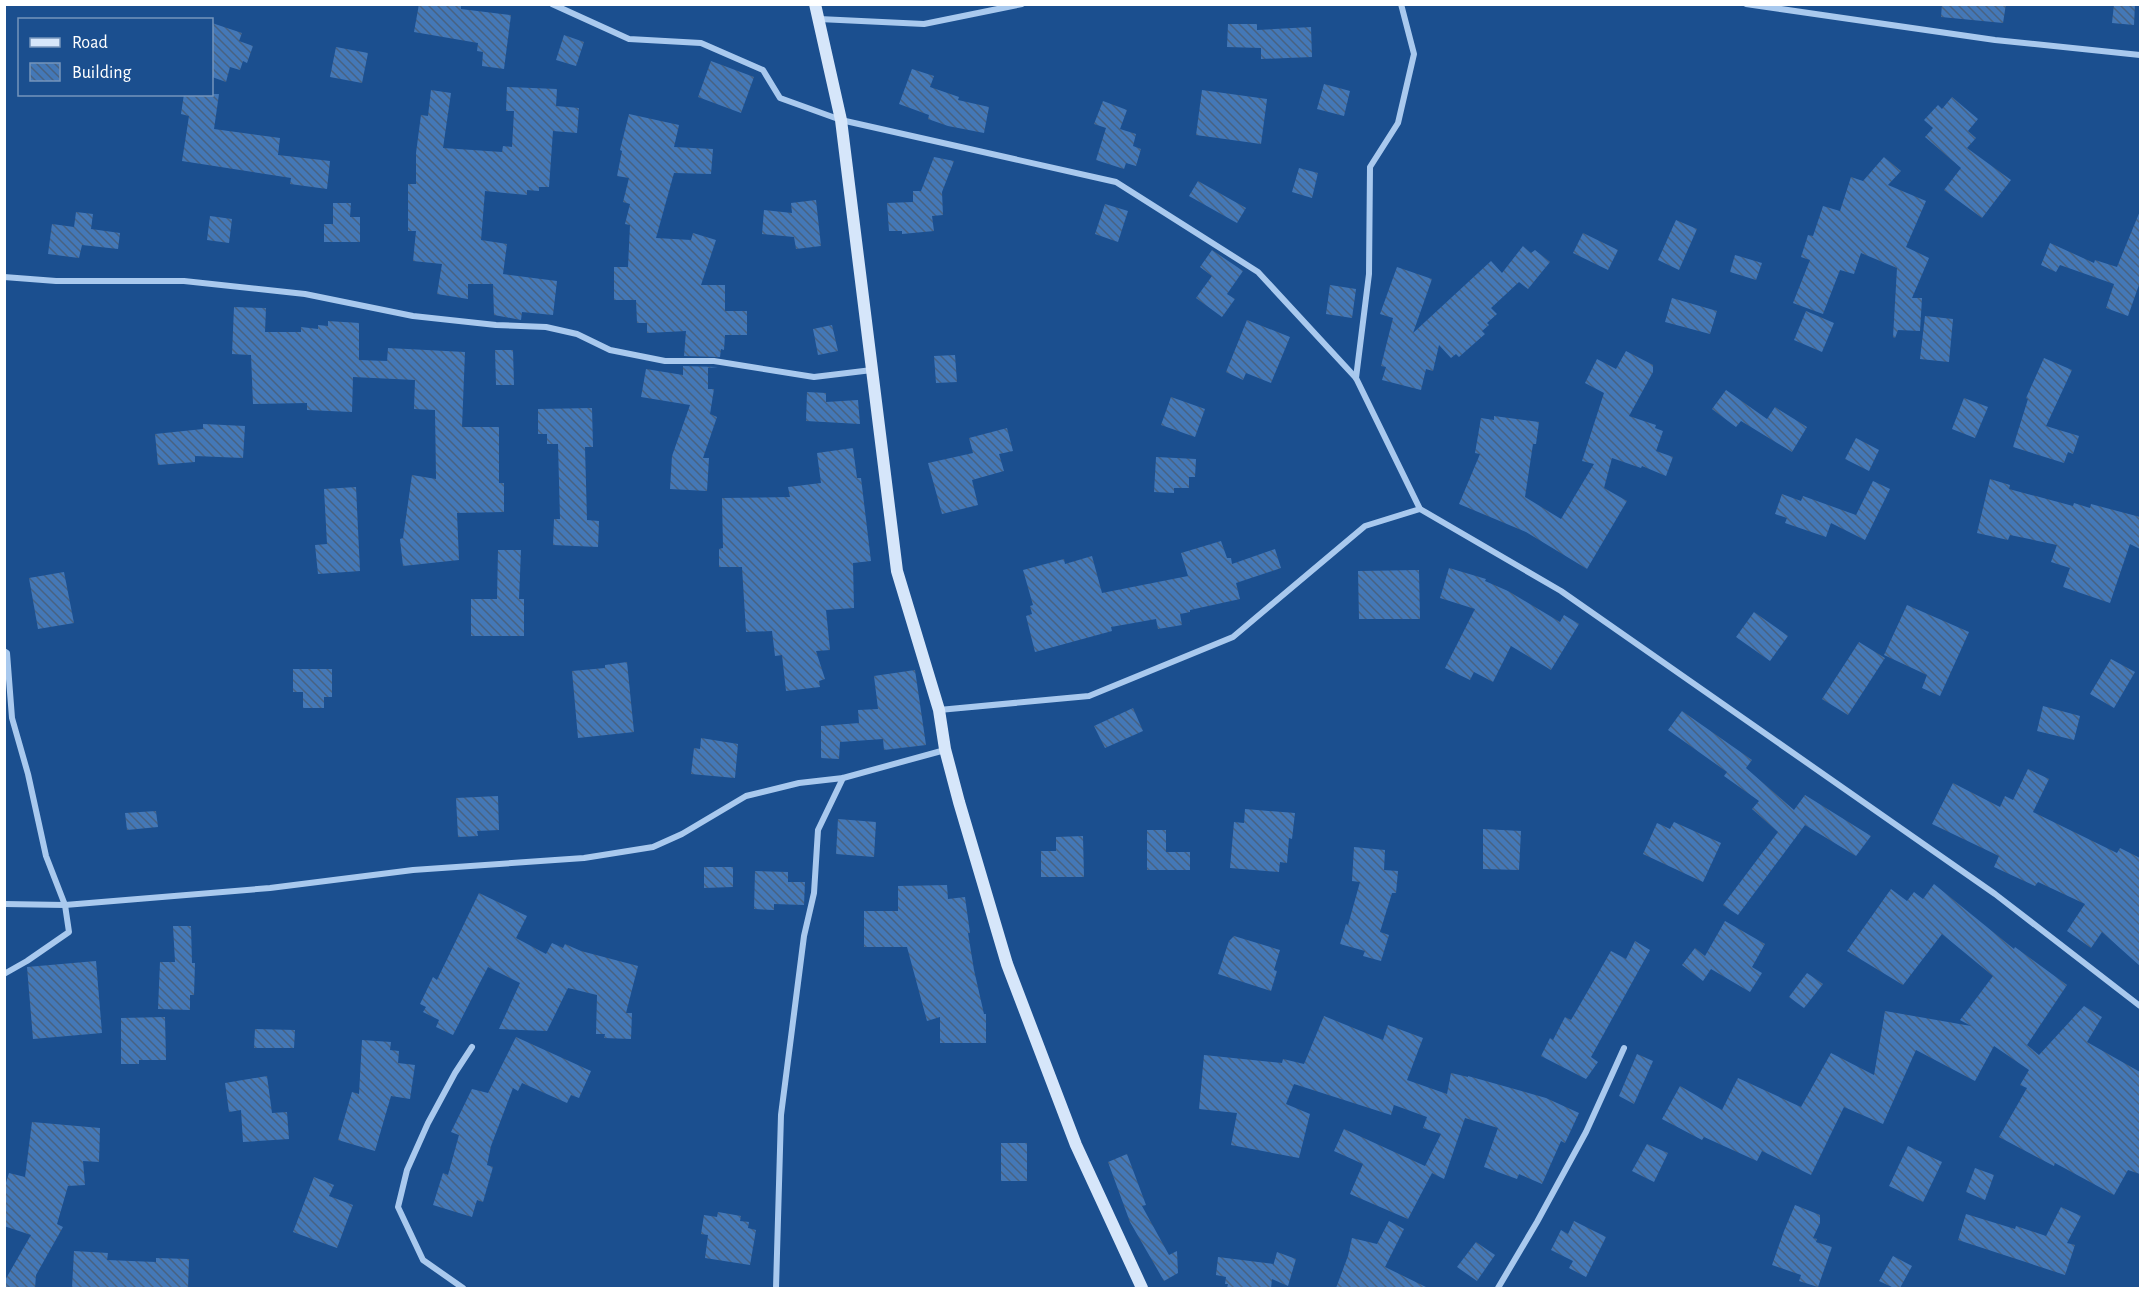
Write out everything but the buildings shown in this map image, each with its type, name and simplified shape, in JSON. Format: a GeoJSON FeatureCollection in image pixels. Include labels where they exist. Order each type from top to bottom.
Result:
{"type":"FeatureCollection","features":[{"type":"Feature","properties":{"kind":"street"},"geometry":{"type":"LineString","coordinates":[[552,4],[629,39],[701,43],[763,70],[780,98],[841,120],[1116,182],[1258,272],[1356,378],[1420,509],[1571,597],[1995,894],[2140,1006]]}},
{"type":"Feature","properties":{"kind":"street"},"geometry":{"type":"LineString","coordinates":[[815,4],[841,120],[897,571],[939,711],[945,749],[1007,964],[1076,1145],[1142,1288]]}},
{"type":"Feature","properties":{"kind":"street"},"geometry":{"type":"LineString","coordinates":[[818,19],[924,24],[1022,4]]}},
{"type":"Feature","properties":{"kind":"street"},"geometry":{"type":"LineString","coordinates":[[1356,378],[1369,274],[1370,167],[1398,123],[1414,54],[1401,4]]}},
{"type":"Feature","properties":{"kind":"street"},"geometry":{"type":"LineString","coordinates":[[1746,4],[1995,40],[2140,55]]}},
{"type":"Feature","properties":{"kind":"street"},"geometry":{"type":"LineString","coordinates":[[4,277],[56,281],[184,281],[239,286],[305,294],[413,316],[496,326],[546,327],[577,334],[610,350],[665,361],[714,361],[814,376],[872,369]]}},
{"type":"Feature","properties":{"kind":"street"},"geometry":{"type":"LineString","coordinates":[[939,711],[1089,696],[1233,637],[1365,526],[1420,509]]}},
{"type":"Feature","properties":{"kind":"street"},"geometry":{"type":"LineString","coordinates":[[4,651],[7,653],[12,717],[28,774],[46,856],[65,905],[69,932],[4,974]]}},
{"type":"Feature","properties":{"kind":"street"},"geometry":{"type":"LineString","coordinates":[[4,904],[65,905],[270,888],[413,870],[584,858],[653,848],[682,834],[746,796],[799,783],[843,778],[945,749]]}},
{"type":"Feature","properties":{"kind":"street"},"geometry":{"type":"LineString","coordinates":[[776,1288],[782,1105],[804,936],[814,893],[818,830],[843,778]]}},
{"type":"Feature","properties":{"kind":"street"},"geometry":{"type":"LineString","coordinates":[[463,1288],[423,1260],[398,1207],[407,1170],[428,1122],[472,1047]]}},
{"type":"Feature","properties":{"kind":"street"},"geometry":{"type":"LineString","coordinates":[[1498,1288],[1586,1132],[1624,1048]]}}]}
